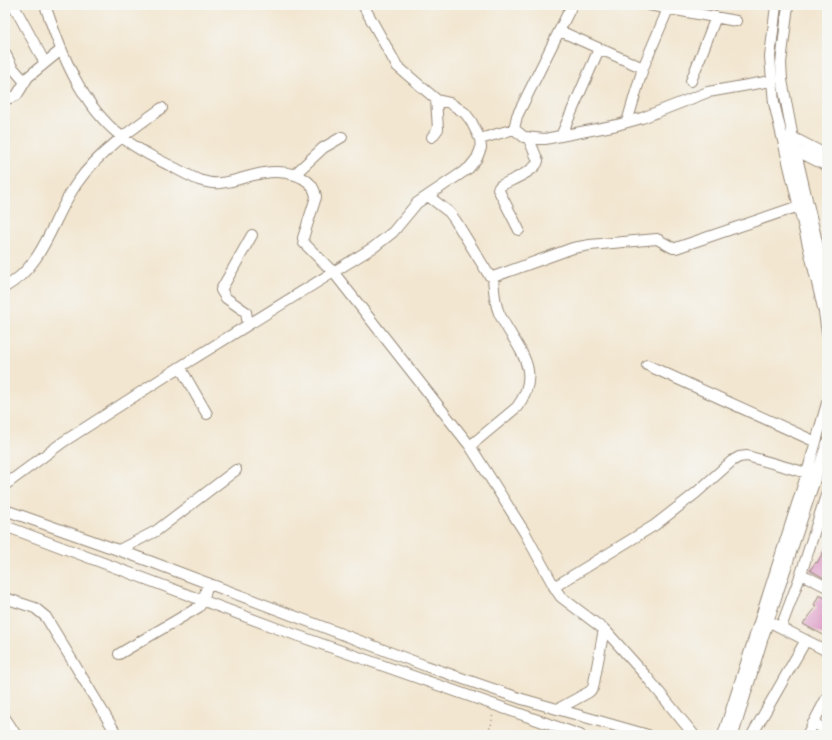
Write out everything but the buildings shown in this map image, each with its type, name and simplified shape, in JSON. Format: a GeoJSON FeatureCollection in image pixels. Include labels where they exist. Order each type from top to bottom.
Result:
{"type":"FeatureCollection","features":[{"type":"Feature","properties":{"kind":"street"},"geometry":{"type":"LineString","coordinates":[[45,5],[61,50],[80,87],[101,116],[121,137],[158,159],[210,183],[220,184],[264,173],[295,174],[310,184],[315,191],[314,206],[303,240],[308,248],[334,273],[470,446],[524,533],[561,597],[604,629],[646,676],[694,735]]}},
{"type":"Feature","properties":{"kind":"street"},"geometry":{"type":"LineString","coordinates":[[5,485],[63,442],[180,367],[385,240],[417,203],[469,168],[479,153],[480,138],[471,121],[464,113],[450,103],[436,99],[397,66],[363,5]]}},
{"type":"Feature","properties":{"kind":"street"},"geometry":{"type":"LineString","coordinates":[[514,129],[517,116],[572,5]]}},
{"type":"Feature","properties":{"kind":"street"},"geometry":{"type":"LineString","coordinates":[[649,5],[736,21]]}},
{"type":"Feature","properties":{"kind":"street"},"geometry":{"type":"LineString","coordinates":[[776,5],[770,57],[774,103],[782,136],[790,148],[827,284]]}},
{"type":"Feature","properties":{"kind":"street"},"geometry":{"type":"LineString","coordinates":[[788,5],[781,63],[782,80],[794,138],[790,148],[799,206],[824,312],[827,334]]}},
{"type":"Feature","properties":{"kind":"street"},"geometry":{"type":"LineString","coordinates":[[14,6],[45,63]]}},
{"type":"Feature","properties":{"kind":"street"},"geometry":{"type":"LineString","coordinates":[[627,122],[643,68],[668,9]]}},
{"type":"Feature","properties":{"kind":"street"},"geometry":{"type":"LineString","coordinates":[[691,81],[716,17]]}},
{"type":"Feature","properties":{"kind":"street"},"geometry":{"type":"LineString","coordinates":[[560,31],[643,68]]}},
{"type":"Feature","properties":{"kind":"street"},"geometry":{"type":"LineString","coordinates":[[561,136],[600,48]]}},
{"type":"Feature","properties":{"kind":"street"},"geometry":{"type":"LineString","coordinates":[[5,100],[17,95],[32,73],[61,50]]}},
{"type":"Feature","properties":{"kind":"street"},"geometry":{"type":"LineString","coordinates":[[5,53],[12,67],[25,82]]}},
{"type":"Feature","properties":{"kind":"street"},"geometry":{"type":"LineString","coordinates":[[514,129],[520,135],[545,139],[642,118],[697,95],[771,81]]}},
{"type":"Feature","properties":{"kind":"street"},"geometry":{"type":"LineString","coordinates":[[432,137],[438,129],[436,99]]}},
{"type":"Feature","properties":{"kind":"street"},"geometry":{"type":"LineString","coordinates":[[5,287],[30,268],[38,257],[77,183],[121,137],[162,108]]}},
{"type":"Feature","properties":{"kind":"street"},"geometry":{"type":"LineString","coordinates":[[480,138],[514,129]]}},
{"type":"Feature","properties":{"kind":"street"},"geometry":{"type":"LineString","coordinates":[[782,136],[794,138],[827,155]]}},
{"type":"Feature","properties":{"kind":"street"},"geometry":{"type":"LineString","coordinates":[[295,174],[323,148],[342,137]]}},
{"type":"Feature","properties":{"kind":"street"},"geometry":{"type":"LineString","coordinates":[[519,230],[498,189],[500,186],[532,169],[537,164],[538,161],[528,137]]}},
{"type":"Feature","properties":{"kind":"street"},"geometry":{"type":"LineString","coordinates":[[790,148],[827,166]]}},
{"type":"Feature","properties":{"kind":"street"},"geometry":{"type":"LineString","coordinates":[[428,196],[449,212],[489,275],[493,277],[496,305],[526,361],[529,376],[524,395],[517,407],[470,446]]}},
{"type":"Feature","properties":{"kind":"street"},"geometry":{"type":"LineString","coordinates":[[493,277],[573,248],[590,245],[657,239],[673,248],[676,248],[799,206]]}},
{"type":"Feature","properties":{"kind":"street"},"geometry":{"type":"LineString","coordinates":[[248,325],[246,312],[226,298],[221,290],[252,235]]}},
{"type":"Feature","properties":{"kind":"street"},"geometry":{"type":"LineString","coordinates":[[647,365],[816,442]]}},
{"type":"Feature","properties":{"kind":"street"},"geometry":{"type":"LineString","coordinates":[[180,367],[207,414]]}},
{"type":"Feature","properties":{"kind":"street"},"geometry":{"type":"LineString","coordinates":[[733,735],[764,619],[827,403]]}},
{"type":"Feature","properties":{"kind":"street"},"geometry":{"type":"LineString","coordinates":[[723,735],[827,443]]}},
{"type":"Feature","properties":{"kind":"street"},"geometry":{"type":"LineString","coordinates":[[554,587],[655,525],[696,493],[732,461],[747,456],[807,473]]}},
{"type":"Feature","properties":{"kind":"street"},"geometry":{"type":"LineString","coordinates":[[119,550],[156,531],[236,470]]}},
{"type":"Feature","properties":{"kind":"street"},"geometry":{"type":"LineString","coordinates":[[781,627],[801,574],[827,492]]}},
{"type":"Feature","properties":{"kind":"street"},"geometry":{"type":"LineString","coordinates":[[5,510],[119,550],[426,666],[515,696],[648,735]]}},
{"type":"Feature","properties":{"kind":"street"},"geometry":{"type":"LineString","coordinates":[[818,521],[827,528]]}},
{"type":"Feature","properties":{"kind":"street"},"geometry":{"type":"LineString","coordinates":[[5,526],[340,651],[580,735]]}},
{"type":"Feature","properties":{"kind":"street"},"geometry":{"type":"LineString","coordinates":[[92,559],[102,544]]}},
{"type":"Feature","properties":{"kind":"street"},"geometry":{"type":"LineString","coordinates":[[801,574],[827,588]]}},
{"type":"Feature","properties":{"kind":"street"},"geometry":{"type":"LineString","coordinates":[[119,654],[191,613],[203,601],[208,584]]}},
{"type":"Feature","properties":{"kind":"street"},"geometry":{"type":"LineString","coordinates":[[5,598],[35,608],[46,617],[117,735]]}},
{"type":"Feature","properties":{"kind":"street"},"geometry":{"type":"LineString","coordinates":[[764,619],[827,651]]}},
{"type":"Feature","properties":{"kind":"street"},"geometry":{"type":"LineString","coordinates":[[558,709],[589,692],[593,688],[604,629]]}},
{"type":"Feature","properties":{"kind":"street"},"geometry":{"type":"LineString","coordinates":[[340,651],[344,636]]}},
{"type":"Feature","properties":{"kind":"street"},"geometry":{"type":"LineString","coordinates":[[752,735],[806,640]]}},
{"type":"Feature","properties":{"kind":"street"},"geometry":{"type":"LineString","coordinates":[[510,711],[515,696]]}},
{"type":"Feature","properties":{"kind":"street"},"geometry":{"type":"LineString","coordinates":[[807,735],[827,697]]}},
{"type":"Feature","properties":{"kind":"street"},"geometry":{"type":"LineString","coordinates":[[5,718],[16,735]]}},
{"type":"Feature","properties":{"kind":"street"},"geometry":{"type":"LineString","coordinates":[[813,723],[827,730]]}},
{"type":"Feature","properties":{"kind":"path"},"geometry":{"type":"LineString","coordinates":[[485,735],[493,720],[492,705]]}}]}
